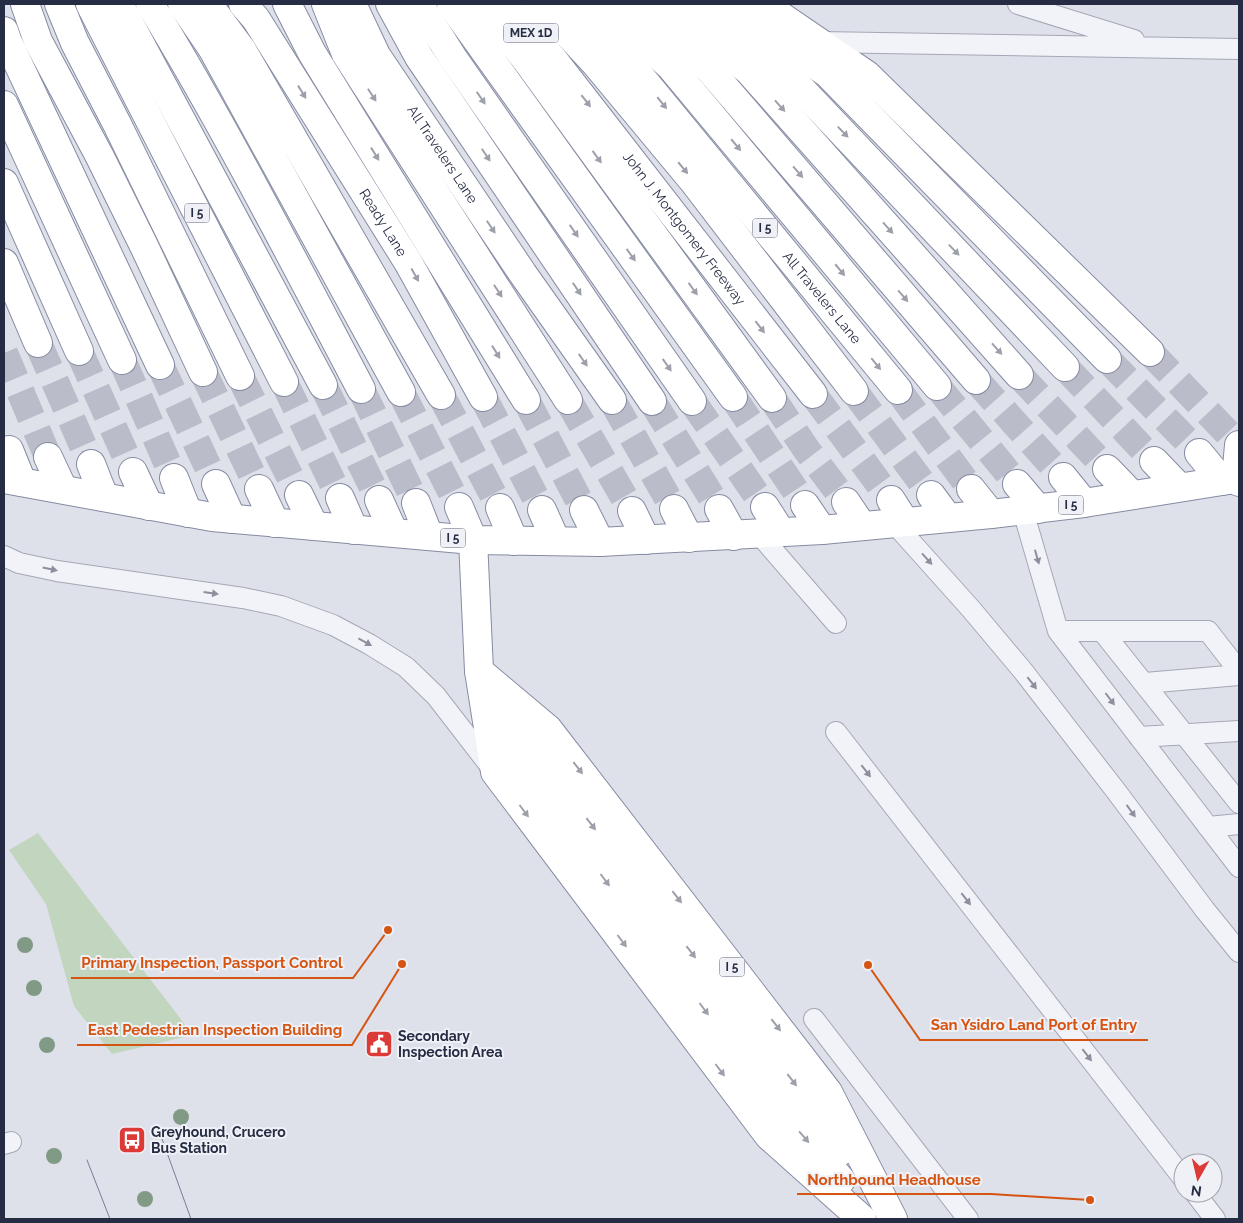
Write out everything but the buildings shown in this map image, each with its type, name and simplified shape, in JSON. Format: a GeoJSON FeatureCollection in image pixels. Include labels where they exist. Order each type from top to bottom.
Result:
{"type":"FeatureCollection","features":[{"type":"Feature","properties":{"kind":"highway"},"geometry":{"type":"LineString","coordinates":[[25,4],[38,41],[100,157],[203,372]]}},
{"type":"Feature","properties":{"kind":"highway","name":"I 5"},"geometry":{"type":"LineString","coordinates":[[59,4],[75,43],[117,124],[240,376]]}},
{"type":"Feature","properties":{"kind":"highway","name":"I 5"},"geometry":{"type":"LineString","coordinates":[[90,4],[284,382]]}},
{"type":"Feature","properties":{"kind":"highway","name":"I 5"},"geometry":{"type":"LineString","coordinates":[[119,4],[323,385]]}},
{"type":"Feature","properties":{"kind":"highway"},"geometry":{"type":"LineString","coordinates":[[150,4],[176,47],[361,389]]}},
{"type":"Feature","properties":{"kind":"highway"},"geometry":{"type":"LineString","coordinates":[[182,4],[212,48],[401,392]]}},
{"type":"Feature","properties":{"kind":"highway"},"geometry":{"type":"LineString","coordinates":[[208,4],[242,50],[441,395]]}},
{"type":"Feature","properties":{"kind":"highway"},"geometry":{"type":"LineString","coordinates":[[287,4],[312,53],[526,400]]}},
{"type":"Feature","properties":{"kind":"highway"},"geometry":{"type":"LineString","coordinates":[[296,4],[312,53]]}},
{"type":"Feature","properties":{"kind":"highway","name":"All Travelers Lane"},"geometry":{"type":"LineString","coordinates":[[326,4],[346,54],[568,400]]}},
{"type":"Feature","properties":{"kind":"highway","name":"All Travelers Lane"},"geometry":{"type":"LineString","coordinates":[[352,4],[376,55],[523,274],[612,400]]}},
{"type":"Feature","properties":{"kind":"highway"},"geometry":{"type":"LineString","coordinates":[[390,4],[419,56],[652,400]]}},
{"type":"Feature","properties":{"kind":"highway"},"geometry":{"type":"LineString","coordinates":[[418,4],[453,58],[692,401]]}},
{"type":"Feature","properties":{"kind":"highway"},"geometry":{"type":"LineString","coordinates":[[451,4],[733,397]]}},
{"type":"Feature","properties":{"kind":"highway"},"geometry":{"type":"LineString","coordinates":[[482,4],[527,61],[772,398]]}},
{"type":"Feature","properties":{"kind":"highway","name":"John J. Montgomery Freeway"},"geometry":{"type":"LineString","coordinates":[[507,4],[556,62],[813,394]]}},
{"type":"Feature","properties":{"kind":"highway","name":"I 5"},"geometry":{"type":"LineString","coordinates":[[540,4],[596,64],[694,182],[854,391]]}},
{"type":"Feature","properties":{"kind":"highway","name":"All Travelers Lane"},"geometry":{"type":"LineString","coordinates":[[569,4],[631,65],[898,390]]}},
{"type":"Feature","properties":{"kind":"highway","name":"I 5"},"geometry":{"type":"LineString","coordinates":[[603,4],[671,67],[937,386]]}},
{"type":"Feature","properties":{"kind":"highway"},"geometry":{"type":"LineString","coordinates":[[634,4],[709,69],[976,380]]}},
{"type":"Feature","properties":{"kind":"highway"},"geometry":{"type":"LineString","coordinates":[[666,4],[748,70],[1020,375]]}},
{"type":"Feature","properties":{"kind":"highway"},"geometry":{"type":"LineString","coordinates":[[696,4],[785,72],[1066,367]]}},
{"type":"Feature","properties":{"kind":"highway"},"geometry":{"type":"LineString","coordinates":[[731,4],[828,74],[1107,359]]}},
{"type":"Feature","properties":{"kind":"highway"},"geometry":{"type":"LineString","coordinates":[[763,4],[867,75],[1150,352]]}},
{"type":"Feature","properties":{"kind":"highway","name":"Ready Lane"},"geometry":{"type":"LineString","coordinates":[[251,9],[408,262],[483,397]]}},
{"type":"Feature","properties":{"kind":"highway"},"geometry":{"type":"LineString","coordinates":[[5,36],[160,365]]}},
{"type":"Feature","properties":{"kind":"highway"},"geometry":{"type":"LineString","coordinates":[[4,105],[122,360]]}},
{"type":"Feature","properties":{"kind":"highway"},"geometry":{"type":"LineString","coordinates":[[4,183],[79,351]]}},
{"type":"Feature","properties":{"kind":"highway"},"geometry":{"type":"LineString","coordinates":[[4,263],[38,343]]}},
{"type":"Feature","properties":{"kind":"highway"},"geometry":{"type":"LineString","coordinates":[[1199,453],[1232,480],[1239,445]]}},
{"type":"Feature","properties":{"kind":"highway","name":"I 5"},"geometry":{"type":"LineString","coordinates":[[9,450],[13,481],[212,517],[472,540],[600,542],[822,530],[862,526],[897,515],[948,518],[1031,510],[1232,480]]}},
{"type":"Feature","properties":{"kind":"highway"},"geometry":{"type":"LineString","coordinates":[[48,457],[64,490]]}},
{"type":"Feature","properties":{"kind":"highway"},"geometry":{"type":"LineString","coordinates":[[1154,461],[1179,487]]}},
{"type":"Feature","properties":{"kind":"highway"},"geometry":{"type":"LineString","coordinates":[[91,464],[104,497]]}},
{"type":"Feature","properties":{"kind":"highway"},"geometry":{"type":"LineString","coordinates":[[1107,469],[1132,495]]}},
{"type":"Feature","properties":{"kind":"highway"},"geometry":{"type":"LineString","coordinates":[[133,472],[149,506]]}},
{"type":"Feature","properties":{"kind":"highway","name":"I 5"},"geometry":{"type":"LineString","coordinates":[[1063,477],[1084,503]]}},
{"type":"Feature","properties":{"kind":"highway"},"geometry":{"type":"LineString","coordinates":[[174,478],[188,512]]}},
{"type":"Feature","properties":{"kind":"highway"},"geometry":{"type":"LineString","coordinates":[[216,484],[232,519]]}},
{"type":"Feature","properties":{"kind":"highway"},"geometry":{"type":"LineString","coordinates":[[1017,484],[1031,510]]}},
{"type":"Feature","properties":{"kind":"highway"},"geometry":{"type":"LineString","coordinates":[[259,489],[274,523]]}},
{"type":"Feature","properties":{"kind":"highway"},"geometry":{"type":"LineString","coordinates":[[972,489],[991,514]]}},
{"type":"Feature","properties":{"kind":"highway"},"geometry":{"type":"LineString","coordinates":[[299,495],[314,526]]}},
{"type":"Feature","properties":{"kind":"highway"},"geometry":{"type":"LineString","coordinates":[[930,495],[948,518]]}},
{"type":"Feature","properties":{"kind":"highway"},"geometry":{"type":"LineString","coordinates":[[340,498],[354,530]]}},
{"type":"Feature","properties":{"kind":"highway"},"geometry":{"type":"LineString","coordinates":[[379,500],[394,533]]}},
{"type":"Feature","properties":{"kind":"highway"},"geometry":{"type":"LineString","coordinates":[[846,502],[862,526]]}},
{"type":"Feature","properties":{"kind":"highway","name":"I 5"},"geometry":{"type":"LineString","coordinates":[[416,503],[429,536]]}},
{"type":"Feature","properties":{"kind":"highway"},"geometry":{"type":"LineString","coordinates":[[806,505],[822,530]]}},
{"type":"Feature","properties":{"kind":"highway","name":"I 5"},"geometry":{"type":"LineString","coordinates":[[460,507],[472,540],[479,671],[495,772],[770,1136],[862,1219]]}},
{"type":"Feature","properties":{"kind":"highway"},"geometry":{"type":"LineString","coordinates":[[719,509],[758,534],[765,507]]}},
{"type":"Feature","properties":{"kind":"highway"},"geometry":{"type":"LineString","coordinates":[[500,508],[514,541]]}},
{"type":"Feature","properties":{"kind":"highway"},"geometry":{"type":"LineString","coordinates":[[674,509],[688,538]]}},
{"type":"Feature","properties":{"kind":"highway"},"geometry":{"type":"LineString","coordinates":[[542,510],[556,541]]}},
{"type":"Feature","properties":{"kind":"highway"},"geometry":{"type":"LineString","coordinates":[[584,510],[600,542]]}},
{"type":"Feature","properties":{"kind":"highway"},"geometry":{"type":"LineString","coordinates":[[632,511],[646,540]]}},
{"type":"Feature","properties":{"kind":"highway","name":"I 5"},"geometry":{"type":"LineString","coordinates":[[479,671],[512,758],[790,1121],[875,1219]]}},
{"type":"Feature","properties":{"kind":"highway","name":"I 5"},"geometry":{"type":"LineString","coordinates":[[479,671],[529,745],[810,1105],[885,1219]]}},
{"type":"Feature","properties":{"kind":"highway","name":"I 5"},"geometry":{"type":"LineString","coordinates":[[479,671],[548,729],[828,1092],[893,1219]]}},
{"type":"Feature","properties":{"kind":"lane"},"geometry":{"type":"LineString","coordinates":[[1018,4],[1155,47]]}},
{"type":"Feature","properties":{"kind":"lane"},"geometry":{"type":"LineString","coordinates":[[819,42],[1239,50]]}},
{"type":"Feature","properties":{"kind":"lane"},"geometry":{"type":"LineString","coordinates":[[1031,510],[1058,631],[1239,868]]}},
{"type":"Feature","properties":{"kind":"lane"},"geometry":{"type":"LineString","coordinates":[[897,515],[1023,671],[1239,952]]}},
{"type":"Feature","properties":{"kind":"lane"},"geometry":{"type":"LineString","coordinates":[[758,534],[836,622]]}},
{"type":"Feature","properties":{"kind":"lane"},"geometry":{"type":"LineString","coordinates":[[4,556],[20,563],[57,571],[243,598],[281,606],[333,625],[406,667],[436,696],[495,772]]}},
{"type":"Feature","properties":{"kind":"lane"},"geometry":{"type":"LineString","coordinates":[[1058,631],[1208,631],[1239,671]]}},
{"type":"Feature","properties":{"kind":"lane"},"geometry":{"type":"LineString","coordinates":[[1102,631],[1185,734],[1231,781],[1239,803]]}},
{"type":"Feature","properties":{"kind":"lane"},"geometry":{"type":"LineString","coordinates":[[1145,683],[1239,675]]}},
{"type":"Feature","properties":{"kind":"lane"},"geometry":{"type":"LineString","coordinates":[[1139,737],[1239,731]]}},
{"type":"Feature","properties":{"kind":"lane"},"geometry":{"type":"LineString","coordinates":[[836,732],[1173,1165]]}},
{"type":"Feature","properties":{"kind":"lane"},"geometry":{"type":"LineString","coordinates":[[1208,827],[1239,824]]}},
{"type":"Feature","properties":{"kind":"lane"},"geometry":{"type":"LineString","coordinates":[[814,1019],[968,1219]]}},
{"type":"Feature","properties":{"kind":"lane"},"geometry":{"type":"LineString","coordinates":[[1203,1203],[1215,1219]]}},
{"type":"Feature","properties":{"kind":"green space"},"geometry":{"type":"Polygon","coordinates":[[[38,833],[193,1035],[112,1054],[74,1006],[46,904],[9,850],[38,833]]]}},
{"type":"Feature","properties":{"kind":"tunnel"},"geometry":{"type":"LineString","coordinates":[[38,343],[91,464]]}},
{"type":"Feature","properties":{"kind":"tunnel"},"geometry":{"type":"LineString","coordinates":[[79,351],[133,472]]}},
{"type":"Feature","properties":{"kind":"tunnel"},"geometry":{"type":"LineString","coordinates":[[1150,352],[1239,445]]}},
{"type":"Feature","properties":{"kind":"tunnel"},"geometry":{"type":"LineString","coordinates":[[4,353],[48,457]]}},
{"type":"Feature","properties":{"kind":"tunnel"},"geometry":{"type":"LineString","coordinates":[[1107,359],[1199,453]]}},
{"type":"Feature","properties":{"kind":"tunnel"},"geometry":{"type":"LineString","coordinates":[[122,360],[174,478]]}},
{"type":"Feature","properties":{"kind":"tunnel"},"geometry":{"type":"LineString","coordinates":[[160,365],[216,484]]}},
{"type":"Feature","properties":{"kind":"tunnel"},"geometry":{"type":"LineString","coordinates":[[1065,367],[1154,461]]}},
{"type":"Feature","properties":{"kind":"tunnel"},"geometry":{"type":"LineString","coordinates":[[203,372],[259,489]]}},
{"type":"Feature","properties":{"kind":"tunnel"},"geometry":{"type":"LineString","coordinates":[[1019,375],[1107,469]]}},
{"type":"Feature","properties":{"kind":"tunnel"},"geometry":{"type":"LineString","coordinates":[[240,376],[299,495]]}},
{"type":"Feature","properties":{"kind":"tunnel"},"geometry":{"type":"LineString","coordinates":[[976,380],[1063,477]]}},
{"type":"Feature","properties":{"kind":"tunnel"},"geometry":{"type":"LineString","coordinates":[[284,382],[340,498]]}},
{"type":"Feature","properties":{"kind":"tunnel"},"geometry":{"type":"LineString","coordinates":[[323,385],[379,500]]}},
{"type":"Feature","properties":{"kind":"tunnel"},"geometry":{"type":"LineString","coordinates":[[937,386],[1017,484]]}},
{"type":"Feature","properties":{"kind":"tunnel"},"geometry":{"type":"LineString","coordinates":[[361,389],[416,503]]}},
{"type":"Feature","properties":{"kind":"tunnel"},"geometry":{"type":"LineString","coordinates":[[898,390],[971,489]]}},
{"type":"Feature","properties":{"kind":"tunnel"},"geometry":{"type":"LineString","coordinates":[[854,391],[931,495]]}},
{"type":"Feature","properties":{"kind":"tunnel"},"geometry":{"type":"LineString","coordinates":[[401,392],[459,507]]}},
{"type":"Feature","properties":{"kind":"tunnel"},"geometry":{"type":"LineString","coordinates":[[813,394],[891,500]]}},
{"type":"Feature","properties":{"kind":"tunnel"},"geometry":{"type":"LineString","coordinates":[[441,395],[500,508]]}},
{"type":"Feature","properties":{"kind":"tunnel"},"geometry":{"type":"LineString","coordinates":[[483,397],[542,510]]}},
{"type":"Feature","properties":{"kind":"tunnel"},"geometry":{"type":"LineString","coordinates":[[733,397],[805,505]]}},
{"type":"Feature","properties":{"kind":"tunnel"},"geometry":{"type":"LineString","coordinates":[[772,398],[806,449],[846,502]]}},
{"type":"Feature","properties":{"kind":"tunnel"},"geometry":{"type":"LineString","coordinates":[[526,400],[584,510]]}},
{"type":"Feature","properties":{"kind":"tunnel"},"geometry":{"type":"LineString","coordinates":[[568,400],[632,511]]}},
{"type":"Feature","properties":{"kind":"tunnel"},"geometry":{"type":"LineString","coordinates":[[612,400],[674,509]]}},
{"type":"Feature","properties":{"kind":"tunnel"},"geometry":{"type":"LineString","coordinates":[[652,401],[719,509]]}},
{"type":"Feature","properties":{"kind":"tunnel"},"geometry":{"type":"LineString","coordinates":[[692,401],[765,507]]}},
{"type":"Feature","properties":{"kind":"tram line"},"geometry":{"type":"LineString","coordinates":[[161,1136],[191,1219]]}},
{"type":"Feature","properties":{"kind":"tram line"},"geometry":{"type":"LineString","coordinates":[[87,1160],[110,1219]]}},
{"type":"Feature","properties":{"kind":"place","name":"Primary Inspection, Passport Control"},"geometry":{"type":"Point","coordinates":[388,930]}},
{"type":"Feature","properties":{"kind":"place","name":"East Pedestrian Inspection Building"},"geometry":{"type":"Point","coordinates":[402,964]}},
{"type":"Feature","properties":{"kind":"place","name":"San Ysidro Land Port of Entry"},"geometry":{"type":"Point","coordinates":[868,965]}},
{"type":"Feature","properties":{"kind":"place","name":"Secondary Inspection Area"},"geometry":{"type":"Point","coordinates":[379,1044]}},
{"type":"Feature","properties":{"kind":"place","name":"Greyhound, Crucero Bus Station"},"geometry":{"type":"Point","coordinates":[132,1140]}},
{"type":"Feature","properties":{"kind":"place","name":"Northbound Headhouse"},"geometry":{"type":"Point","coordinates":[1090,1200]}}]}
